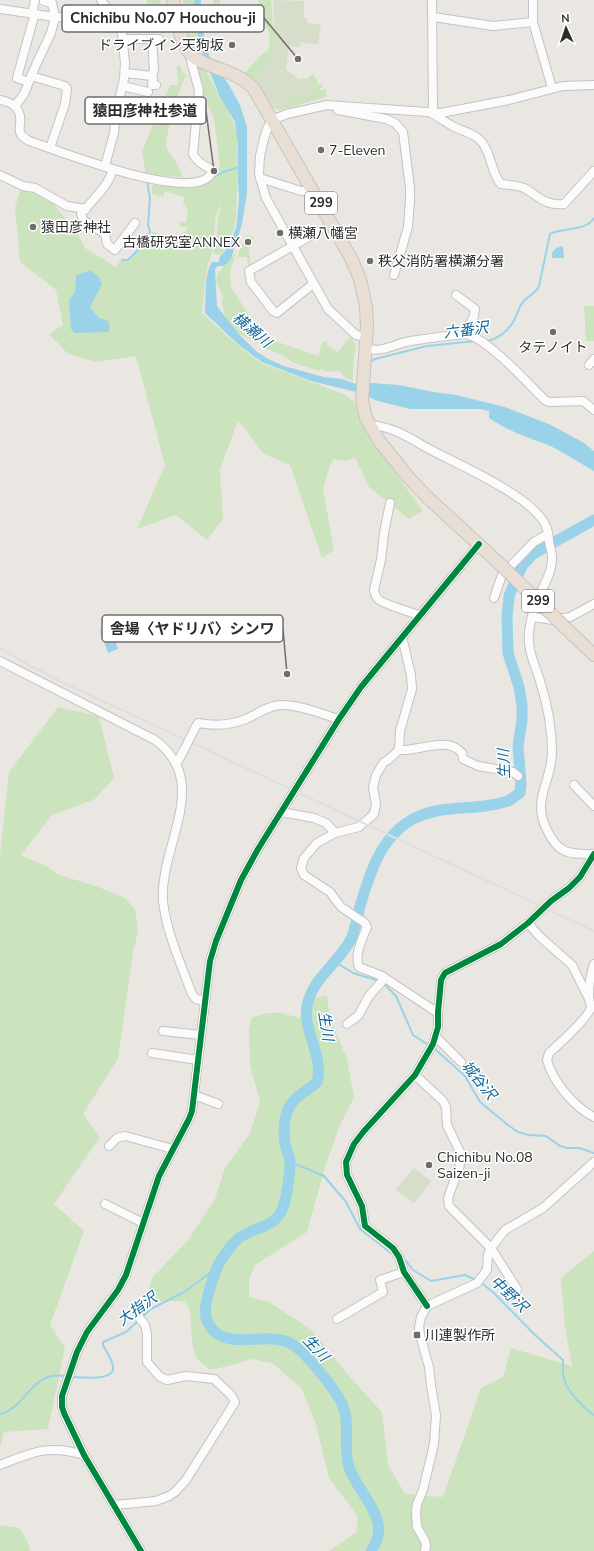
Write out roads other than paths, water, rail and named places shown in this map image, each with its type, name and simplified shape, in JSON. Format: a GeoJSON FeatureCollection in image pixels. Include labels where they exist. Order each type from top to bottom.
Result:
{"type":"FeatureCollection","features":[{"type":"Feature","properties":{"kind":"highway"},"geometry":{"type":"LineString","coordinates":[[173,0],[184,45],[191,54]]}},
{"type":"Feature","properties":{"kind":"highway","name":"299"},"geometry":{"type":"LineString","coordinates":[[191,54],[229,71],[249,84],[272,120],[346,247],[357,271],[366,307],[366,347],[362,396],[363,405],[369,424],[380,442],[409,478],[427,497],[479,544],[594,655]]}},
{"type":"Feature","properties":{"kind":"street"},"geometry":{"type":"LineString","coordinates":[[35,0],[17,78],[65,86],[67,89],[64,107],[50,148]]}},
{"type":"Feature","properties":{"kind":"street"},"geometry":{"type":"LineString","coordinates":[[15,106],[21,100],[51,33],[55,17],[54,4],[44,0]]}},
{"type":"Feature","properties":{"kind":"street"},"geometry":{"type":"LineString","coordinates":[[101,0],[109,12],[109,20]]}},
{"type":"Feature","properties":{"kind":"street"},"geometry":{"type":"LineString","coordinates":[[432,0],[433,114]]}},
{"type":"Feature","properties":{"kind":"street"},"geometry":{"type":"LineString","coordinates":[[533,0],[533,22],[552,88]]}},
{"type":"Feature","properties":{"kind":"street"},"geometry":{"type":"LineString","coordinates":[[0,9],[55,17],[109,20],[117,21],[121,24],[124,39],[125,73],[116,114],[109,168],[112,175],[104,187],[81,214],[82,220],[104,234],[107,244],[115,250],[135,223]]}},
{"type":"Feature","properties":{"kind":"street"},"geometry":{"type":"LineString","coordinates":[[433,17],[493,26],[533,22]]}},
{"type":"Feature","properties":{"kind":"street"},"geometry":{"type":"LineString","coordinates":[[124,39],[156,39],[154,70],[152,76],[152,85],[156,85]]}},
{"type":"Feature","properties":{"kind":"street"},"geometry":{"type":"LineString","coordinates":[[0,100],[9,102],[15,106],[20,116],[20,133],[22,137],[109,168],[155,181],[193,184],[207,179],[212,173],[211,169],[201,164],[193,154],[199,90],[192,65],[191,54]]}},
{"type":"Feature","properties":{"kind":"street"},"geometry":{"type":"LineString","coordinates":[[125,73],[152,76]]}},
{"type":"Feature","properties":{"kind":"street"},"geometry":{"type":"LineString","coordinates":[[594,85],[572,85],[552,88],[509,100],[433,114],[327,105],[292,112],[272,120],[267,129],[260,156],[260,178],[266,198],[294,246],[313,284],[332,313],[356,335],[366,347],[375,350],[383,350],[410,341],[464,334],[476,337],[545,400],[549,402],[583,401],[594,410]]}},
{"type":"Feature","properties":{"kind":"street"},"geometry":{"type":"LineString","coordinates":[[123,86],[148,92]]}},
{"type":"Feature","properties":{"kind":"street"},"geometry":{"type":"LineString","coordinates":[[327,105],[330,109],[386,119],[395,123],[403,132],[410,188],[410,201],[408,226],[394,275]]}},
{"type":"Feature","properties":{"kind":"street"},"geometry":{"type":"LineString","coordinates":[[433,114],[453,126],[480,139],[486,147],[496,180],[501,184],[519,186],[547,202],[564,204],[594,171]]}},
{"type":"Feature","properties":{"kind":"street"},"geometry":{"type":"LineString","coordinates":[[0,175],[23,186],[35,188],[67,206],[86,209]]}},
{"type":"Feature","properties":{"kind":"street"},"geometry":{"type":"LineString","coordinates":[[260,178],[301,191],[313,189]]}},
{"type":"Feature","properties":{"kind":"street"},"geometry":{"type":"LineString","coordinates":[[313,284],[277,313],[251,282],[249,271],[320,231]]}},
{"type":"Feature","properties":{"kind":"street"},"geometry":{"type":"LineString","coordinates":[[456,295],[475,309],[474,316],[464,334]]}},
{"type":"Feature","properties":{"kind":"street"},"geometry":{"type":"LineString","coordinates":[[369,424],[396,431],[503,489],[523,502],[537,514],[545,524],[549,537],[552,558],[548,573],[534,608],[529,631],[529,649],[544,694],[551,734],[552,752],[550,773],[540,808],[542,819],[554,841],[565,852],[573,854],[594,854]]}},
{"type":"Feature","properties":{"kind":"street"},"geometry":{"type":"LineString","coordinates":[[390,504],[384,533],[381,560],[374,590],[375,594],[378,600],[419,615]]}},
{"type":"Feature","properties":{"kind":"street"},"geometry":{"type":"LineString","coordinates":[[494,598],[502,575],[534,542],[549,537]]}},
{"type":"Feature","properties":{"kind":"street"},"geometry":{"type":"LineString","coordinates":[[141,1551],[84,1455],[62,1407],[62,1396],[69,1371],[82,1341],[118,1290],[126,1275],[159,1176],[189,1119],[194,1095],[209,965],[216,940],[242,880],[258,849],[339,719],[367,678],[479,544]]}},
{"type":"Feature","properties":{"kind":"street"},"geometry":{"type":"LineString","coordinates":[[533,617],[553,620],[570,617],[594,604]]}},
{"type":"Feature","properties":{"kind":"street"},"geometry":{"type":"LineString","coordinates":[[402,637],[411,675],[412,689],[400,731],[399,750],[384,762],[376,775],[373,788],[376,803],[374,814],[359,827],[335,833],[317,843],[304,858],[301,868],[304,875],[330,892],[341,907],[363,920],[366,927],[359,950],[359,967],[384,978],[438,1013]]}},
{"type":"Feature","properties":{"kind":"street"},"geometry":{"type":"LineString","coordinates":[[0,661],[155,740],[165,747],[177,763],[183,790],[165,875],[163,900],[165,916],[192,994],[196,999],[204,1001]]}},
{"type":"Feature","properties":{"kind":"street"},"geometry":{"type":"LineString","coordinates":[[177,763],[198,723],[216,726],[234,723],[244,720],[270,707],[281,705],[293,706],[339,719]]}},
{"type":"Feature","properties":{"kind":"street"},"geometry":{"type":"LineString","coordinates":[[399,750],[407,751],[439,745],[455,747],[462,753],[463,759],[472,764],[513,772],[518,776]]}},
{"type":"Feature","properties":{"kind":"street"},"geometry":{"type":"LineString","coordinates":[[574,785],[594,806]]}},
{"type":"Feature","properties":{"kind":"street"},"geometry":{"type":"LineString","coordinates":[[281,812],[314,818],[326,823],[335,833]]}},
{"type":"Feature","properties":{"kind":"street"},"geometry":{"type":"LineString","coordinates":[[427,1306],[404,1272],[399,1257],[393,1248],[365,1226],[362,1206],[347,1175],[346,1162],[354,1144],[415,1075],[433,1044],[438,1027],[441,980],[445,973],[501,944],[528,923],[551,901],[580,877],[594,854]]}},
{"type":"Feature","properties":{"kind":"street"},"geometry":{"type":"LineString","coordinates":[[528,923],[539,936],[572,965],[589,999],[591,1006],[586,1015],[549,1053],[547,1060],[552,1073],[567,1094],[579,1108],[594,1117]]}},
{"type":"Feature","properties":{"kind":"street"},"geometry":{"type":"LineString","coordinates":[[589,999],[590,975],[594,964]]}},
{"type":"Feature","properties":{"kind":"street"},"geometry":{"type":"LineString","coordinates":[[347,1024],[358,1016],[384,978]]}},
{"type":"Feature","properties":{"kind":"street"},"geometry":{"type":"LineString","coordinates":[[163,1031],[201,1035]]}},
{"type":"Feature","properties":{"kind":"street"},"geometry":{"type":"LineString","coordinates":[[433,1044],[461,1062]]}},
{"type":"Feature","properties":{"kind":"street"},"geometry":{"type":"LineString","coordinates":[[152,1054],[198,1060]]}},
{"type":"Feature","properties":{"kind":"street"},"geometry":{"type":"LineString","coordinates":[[415,1075],[443,1101],[446,1107],[447,1125],[461,1154],[460,1165],[448,1198],[450,1206],[491,1248],[517,1289]]}},
{"type":"Feature","properties":{"kind":"street"},"geometry":{"type":"LineString","coordinates":[[194,1095],[218,1104]]}},
{"type":"Feature","properties":{"kind":"street"},"geometry":{"type":"LineString","coordinates":[[109,1146],[117,1138],[124,1136],[173,1149]]}},
{"type":"Feature","properties":{"kind":"street"},"geometry":{"type":"LineString","coordinates":[[425,1551],[425,1541],[417,1526],[416,1512],[432,1452],[436,1428],[436,1415],[429,1367],[422,1344],[419,1327],[421,1317],[427,1306],[476,1282],[486,1270],[488,1254],[491,1248],[505,1230],[543,1208],[593,1163]]}},
{"type":"Feature","properties":{"kind":"street"},"geometry":{"type":"LineString","coordinates":[[105,1204],[143,1223]]}},
{"type":"Feature","properties":{"kind":"street"},"geometry":{"type":"LineString","coordinates":[[337,1319],[383,1292],[380,1280],[404,1272]]}},
{"type":"Feature","properties":{"kind":"street"},"geometry":{"type":"LineString","coordinates":[[115,1505],[156,1501],[175,1492],[186,1480],[235,1402],[232,1395],[214,1379],[186,1376],[167,1380],[160,1377],[155,1372],[148,1362],[147,1334],[145,1325],[138,1316],[140,1307]]}},
{"type":"Feature","properties":{"kind":"street"},"geometry":{"type":"LineString","coordinates":[[0,1465],[19,1457],[46,1449],[61,1449],[84,1455]]}},
{"type":"Feature","properties":{"kind":"water"},"geometry":{"type":"Polygon","coordinates":[[[194,0],[201,0],[200,8],[203,31],[209,56],[229,85],[240,105],[247,127],[247,193],[242,224],[231,259],[224,266],[218,266],[215,269],[217,306],[238,333],[256,351],[268,359],[284,366],[324,377],[342,379],[356,384],[372,383],[399,385],[456,395],[505,407],[551,425],[584,443],[594,451],[594,471],[548,445],[496,423],[489,418],[489,411],[481,409],[410,409],[378,401],[356,392],[311,381],[262,362],[240,346],[205,313],[209,267],[212,262],[219,262],[220,256],[225,251],[236,229],[239,199],[238,146],[235,122],[219,95],[202,52],[196,27],[194,0]]]}},
{"type":"Feature","properties":{"kind":"water"},"geometry":{"type":"Polygon","coordinates":[[[563,246],[564,258],[552,258],[552,253],[556,248],[563,246]]]}},
{"type":"Feature","properties":{"kind":"water"},"geometry":{"type":"Polygon","coordinates":[[[90,270],[99,277],[102,284],[90,307],[99,318],[108,321],[110,327],[108,332],[75,333],[71,329],[69,301],[75,291],[76,276],[90,270]]]}},
{"type":"Feature","properties":{"kind":"water"},"geometry":{"type":"Polygon","coordinates":[[[110,628],[118,649],[108,653],[100,631],[110,628]]]}},
{"type":"Feature","properties":{"kind":"waterway"},"geometry":{"type":"LineString","coordinates":[[207,181],[223,172],[240,167]]}},
{"type":"Feature","properties":{"kind":"waterway"},"geometry":{"type":"LineString","coordinates":[[122,260],[128,260],[146,242],[150,232],[148,225],[150,198],[147,181],[148,182]]}},
{"type":"Feature","properties":{"kind":"waterway","name":"六番沢"},"geometry":{"type":"LineString","coordinates":[[485,341],[504,333],[514,321],[522,304],[539,286],[550,234],[580,227],[590,222],[594,218]]}},
{"type":"Feature","properties":{"kind":"waterway","name":"六番沢"},"geometry":{"type":"LineString","coordinates":[[369,362],[375,359],[427,346],[476,341]]}},
{"type":"Feature","properties":{"kind":"waterway","name":"生川"},"geometry":{"type":"LineString","coordinates":[[371,1551],[377,1539],[379,1528],[377,1518],[353,1477],[349,1467],[347,1455],[346,1418],[343,1406],[337,1395],[316,1367],[292,1344],[282,1340],[272,1339],[229,1339],[212,1329],[206,1319],[205,1313],[210,1287],[218,1266],[238,1238],[276,1219],[283,1207],[288,1184],[290,1161],[284,1138],[285,1118],[291,1104],[317,1082],[318,1063],[308,1025],[307,1006],[314,987],[340,956],[351,939],[367,884],[377,858],[384,846],[402,827],[413,819],[424,814],[448,809],[496,804],[508,801],[520,793],[521,783],[518,746],[522,720],[522,705],[519,687],[508,653],[507,617],[509,596],[522,566],[533,554],[594,520]]}},
{"type":"Feature","properties":{"kind":"waterway","name":"城谷沢"},"geometry":{"type":"LineString","coordinates":[[334,961],[353,973],[379,981]]}},
{"type":"Feature","properties":{"kind":"waterway","name":"城谷沢"},"geometry":{"type":"LineString","coordinates":[[383,983],[396,996],[413,1035],[430,1046]]}},
{"type":"Feature","properties":{"kind":"waterway","name":"城谷沢"},"geometry":{"type":"LineString","coordinates":[[434,1048],[465,1076],[480,1102],[518,1132],[529,1135],[546,1136],[560,1146],[567,1148],[579,1148],[594,1153]]}},
{"type":"Feature","properties":{"kind":"waterway","name":"中野沢"},"geometry":{"type":"LineString","coordinates":[[290,1163],[324,1176],[346,1202],[360,1229],[395,1256]]}},
{"type":"Feature","properties":{"kind":"waterway","name":"中野沢"},"geometry":{"type":"LineString","coordinates":[[402,1259],[406,1261],[413,1270],[431,1281],[465,1275],[476,1280]]}},
{"type":"Feature","properties":{"kind":"waterway","name":"大指沢"},"geometry":{"type":"LineString","coordinates":[[142,1317],[151,1309],[184,1292],[216,1269]]}},
{"type":"Feature","properties":{"kind":"waterway","name":"中野沢"},"geometry":{"type":"LineString","coordinates":[[480,1282],[494,1293],[535,1335],[563,1360],[563,1377],[568,1389],[580,1404],[594,1415]]}},
{"type":"Feature","properties":{"kind":"waterway","name":"大指沢"},"geometry":{"type":"LineString","coordinates":[[72,1377],[97,1378],[104,1377],[109,1374],[112,1371],[113,1366],[103,1342],[126,1332],[139,1320]]}},
{"type":"Feature","properties":{"kind":"waterway","name":"大指沢"},"geometry":{"type":"LineString","coordinates":[[0,1414],[14,1407],[43,1379],[51,1376],[67,1376]]}},
{"type":"Feature","properties":{"kind":"railway"},"geometry":{"type":"LineString","coordinates":[[0,648],[62,682],[594,931]]}},
{"type":"Feature","properties":{"kind":"place","name":"ドライブイン天狗坂"},"geometry":{"type":"Point","coordinates":[232,45]}},
{"type":"Feature","properties":{"kind":"place","name":"Chichibu No.07 Houchou-ji"},"geometry":{"type":"Point","coordinates":[298,59]}},
{"type":"Feature","properties":{"kind":"place","name":"7-Eleven"},"geometry":{"type":"Point","coordinates":[321,150]}},
{"type":"Feature","properties":{"kind":"place","name":"猿田彦神社参道"},"geometry":{"type":"Point","coordinates":[214,171]}},
{"type":"Feature","properties":{"kind":"place","name":"猿田彦神社"},"geometry":{"type":"Point","coordinates":[33,227]}},
{"type":"Feature","properties":{"kind":"place","name":"横瀬八幡宮"},"geometry":{"type":"Point","coordinates":[280,233]}},
{"type":"Feature","properties":{"kind":"place","name":"古橋研究室ANNEX"},"geometry":{"type":"Point","coordinates":[248,242]}},
{"type":"Feature","properties":{"kind":"place","name":"秩父消防署横瀬分署"},"geometry":{"type":"Point","coordinates":[370,261]}},
{"type":"Feature","properties":{"kind":"place","name":"タテノイト"},"geometry":{"type":"Point","coordinates":[553,332]}},
{"type":"Feature","properties":{"kind":"place","name":"舎場〈ヤドリバ〉シンワ"},"geometry":{"type":"Point","coordinates":[287,674]}},
{"type":"Feature","properties":{"kind":"place","name":"Chichibu No.08 Saizen-ji"},"geometry":{"type":"Point","coordinates":[429,1165]}},
{"type":"Feature","properties":{"kind":"place","name":"川連製作所"},"geometry":{"type":"Point","coordinates":[417,1335]}},
{"type":"Feature","properties":{"kind":"water label","name":"横瀬川"},"geometry":{"type":"Point","coordinates":[252,330]}}]}
